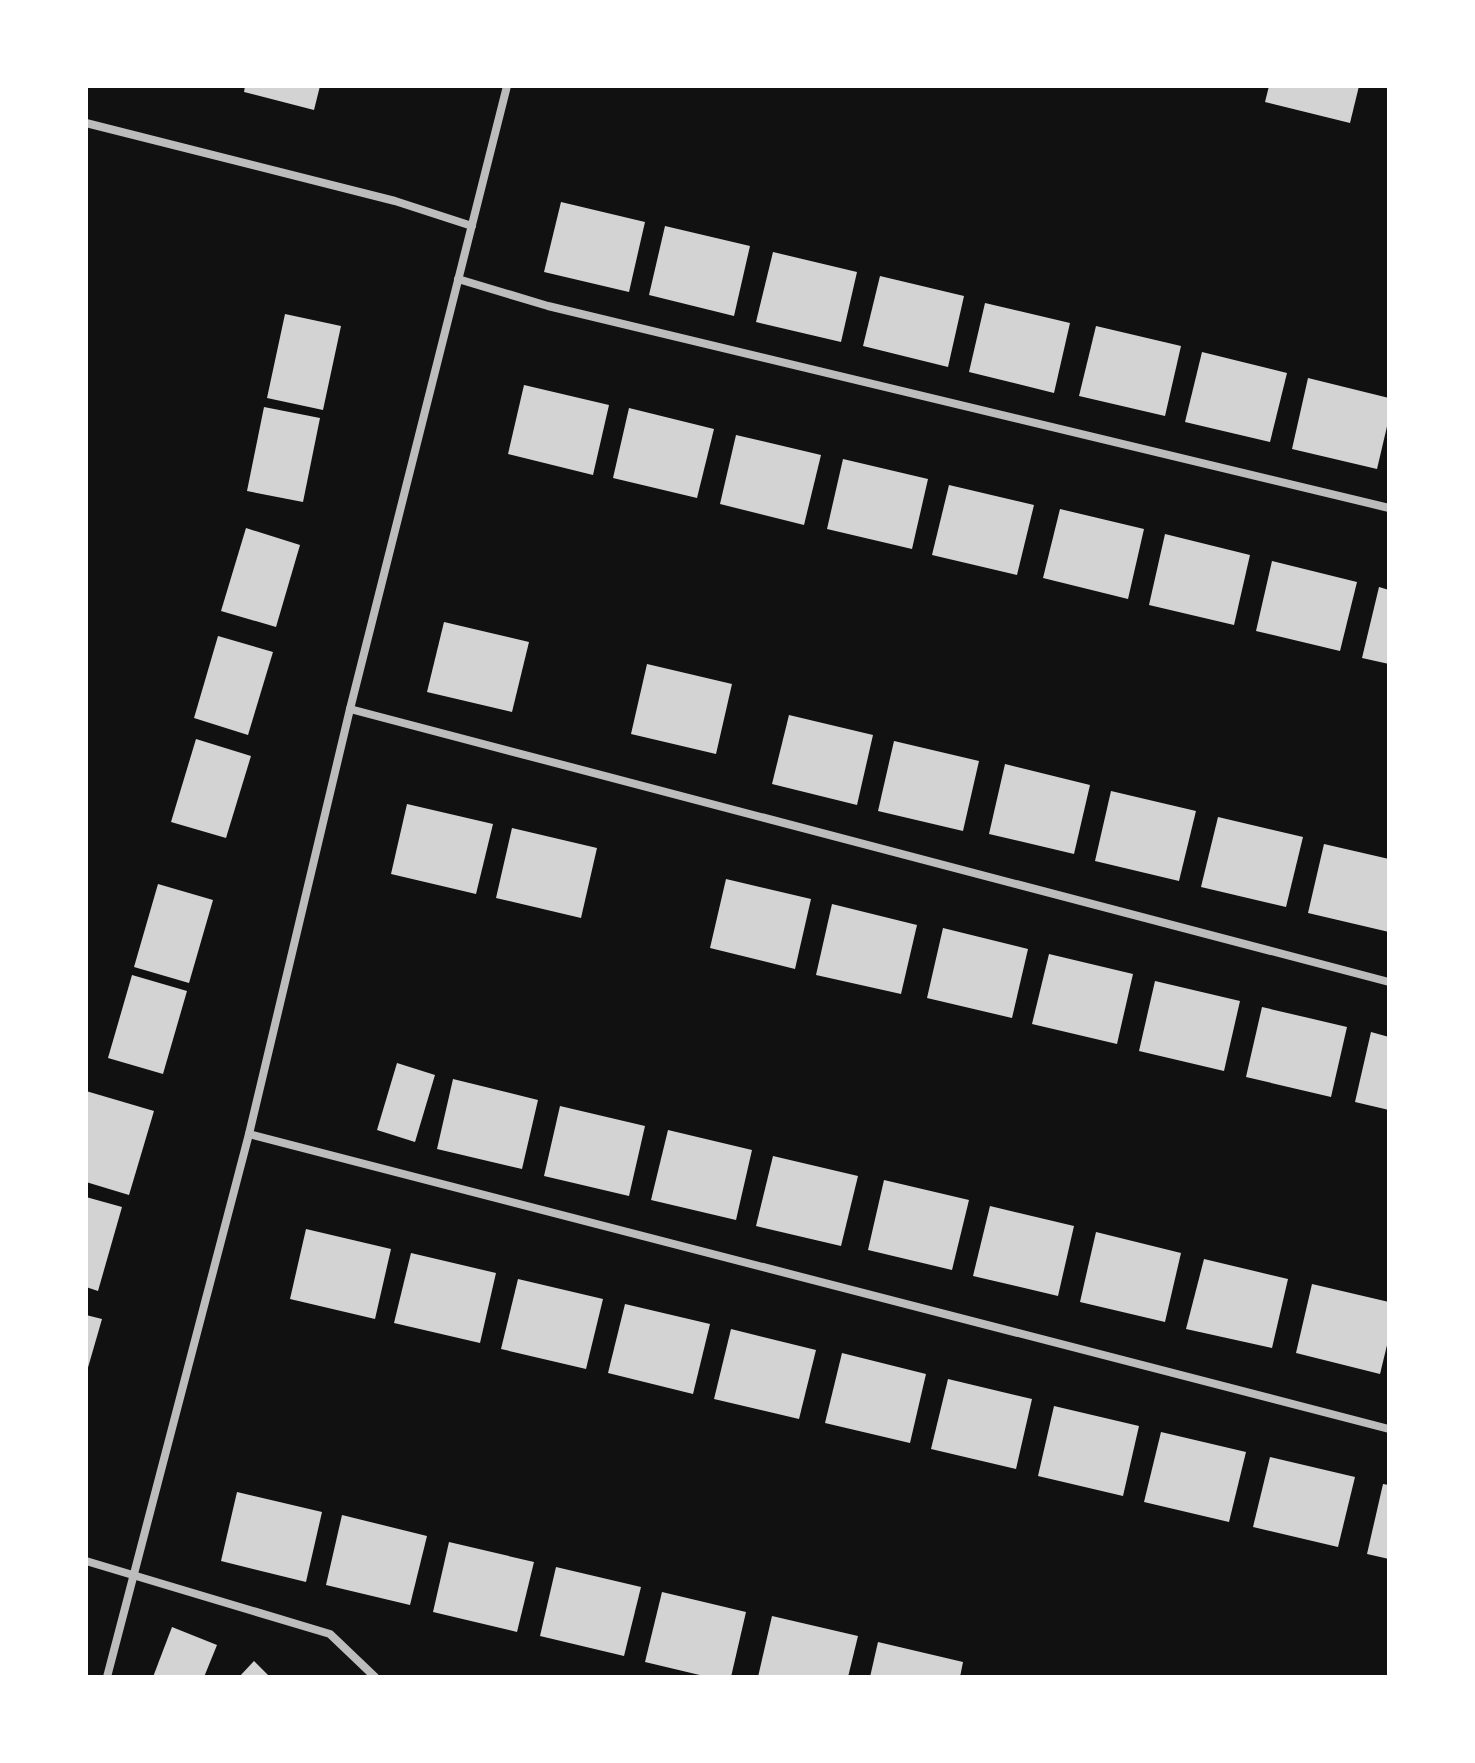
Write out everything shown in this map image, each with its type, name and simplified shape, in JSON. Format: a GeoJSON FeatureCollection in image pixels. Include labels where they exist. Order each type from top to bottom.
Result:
{"type":"FeatureCollection","features":[{"type":"Feature","properties":{"kind":"street"},"geometry":{"type":"LineString","coordinates":[[107,1677],[249,1134],[350,709],[507,86]]}},
{"type":"Feature","properties":{"kind":"street"},"geometry":{"type":"LineString","coordinates":[[86,123],[395,201],[472,226]]}},
{"type":"Feature","properties":{"kind":"street"},"geometry":{"type":"LineString","coordinates":[[458,279],[548,306],[1389,508]]}},
{"type":"Feature","properties":{"kind":"street"},"geometry":{"type":"LineString","coordinates":[[350,709],[1389,982]]}},
{"type":"Feature","properties":{"kind":"street"},"geometry":{"type":"LineString","coordinates":[[249,1134],[1389,1429]]}},
{"type":"Feature","properties":{"kind":"street"},"geometry":{"type":"LineString","coordinates":[[86,1561],[330,1634],[375,1677]]}},
{"type":"Feature","properties":{"kind":"building"},"geometry":{"type":"Polygon","coordinates":[[[245,86],[320,86],[314,110],[244,92],[245,86]]]}},
{"type":"Feature","properties":{"kind":"building"},"geometry":{"type":"Polygon","coordinates":[[[1269,86],[1359,86],[1350,123],[1265,102],[1269,86]]]}},
{"type":"Feature","properties":{"kind":"building"},"geometry":{"type":"Polygon","coordinates":[[[561,202],[645,222],[629,292],[544,272],[561,202]]]}},
{"type":"Feature","properties":{"kind":"building"},"geometry":{"type":"Polygon","coordinates":[[[665,226],[750,246],[734,316],[649,295],[665,226]]]}},
{"type":"Feature","properties":{"kind":"building"},"geometry":{"type":"Polygon","coordinates":[[[773,252],[857,272],[841,342],[756,322],[773,252]]]}},
{"type":"Feature","properties":{"kind":"building"},"geometry":{"type":"Polygon","coordinates":[[[880,276],[964,296],[948,367],[863,346],[880,276]]]}},
{"type":"Feature","properties":{"kind":"building"},"geometry":{"type":"Polygon","coordinates":[[[985,303],[1070,323],[1054,393],[969,372],[985,303]]]}},
{"type":"Feature","properties":{"kind":"building"},"geometry":{"type":"Polygon","coordinates":[[[285,314],[341,326],[323,410],[267,398],[285,314]]]}},
{"type":"Feature","properties":{"kind":"building"},"geometry":{"type":"Polygon","coordinates":[[[1096,326],[1181,346],[1165,416],[1079,396],[1096,326]]]}},
{"type":"Feature","properties":{"kind":"building"},"geometry":{"type":"Polygon","coordinates":[[[1202,352],[1287,373],[1270,442],[1185,422],[1202,352]]]}},
{"type":"Feature","properties":{"kind":"building"},"geometry":{"type":"Polygon","coordinates":[[[1308,378],[1389,398],[1389,418],[1377,469],[1292,449],[1308,378]]]}},
{"type":"Feature","properties":{"kind":"building"},"geometry":{"type":"Polygon","coordinates":[[[524,385],[609,405],[593,475],[508,454],[524,385]]]}},
{"type":"Feature","properties":{"kind":"building"},"geometry":{"type":"Polygon","coordinates":[[[264,407],[320,418],[303,502],[247,491],[264,407]]]}},
{"type":"Feature","properties":{"kind":"building"},"geometry":{"type":"Polygon","coordinates":[[[629,408],[714,429],[697,498],[613,478],[629,408]]]}},
{"type":"Feature","properties":{"kind":"building"},"geometry":{"type":"Polygon","coordinates":[[[736,435],[821,455],[804,525],[720,504],[736,435]]]}},
{"type":"Feature","properties":{"kind":"building"},"geometry":{"type":"Polygon","coordinates":[[[843,459],[928,479],[912,549],[827,529],[843,459]]]}},
{"type":"Feature","properties":{"kind":"building"},"geometry":{"type":"Polygon","coordinates":[[[949,485],[1034,505],[1017,575],[932,555],[949,485]]]}},
{"type":"Feature","properties":{"kind":"building"},"geometry":{"type":"Polygon","coordinates":[[[1060,509],[1144,529],[1128,599],[1043,578],[1060,509]]]}},
{"type":"Feature","properties":{"kind":"building"},"geometry":{"type":"Polygon","coordinates":[[[246,528],[300,545],[276,627],[221,611],[246,528]]]}},
{"type":"Feature","properties":{"kind":"building"},"geometry":{"type":"Polygon","coordinates":[[[1165,534],[1250,555],[1234,625],[1149,605],[1165,534]]]}},
{"type":"Feature","properties":{"kind":"building"},"geometry":{"type":"Polygon","coordinates":[[[1272,561],[1357,582],[1340,651],[1256,631],[1272,561]]]}},
{"type":"Feature","properties":{"kind":"building"},"geometry":{"type":"Polygon","coordinates":[[[1379,587],[1389,590],[1389,664],[1362,658],[1379,587]]]}},
{"type":"Feature","properties":{"kind":"building"},"geometry":{"type":"Polygon","coordinates":[[[444,622],[529,642],[512,712],[427,692],[444,622]]]}},
{"type":"Feature","properties":{"kind":"building"},"geometry":{"type":"Polygon","coordinates":[[[218,636],[273,652],[248,735],[194,718],[218,636]]]}},
{"type":"Feature","properties":{"kind":"building"},"geometry":{"type":"Polygon","coordinates":[[[647,664],[732,684],[716,754],[631,734],[647,664]]]}},
{"type":"Feature","properties":{"kind":"building"},"geometry":{"type":"Polygon","coordinates":[[[789,715],[873,735],[857,805],[772,784],[789,715]]]}},
{"type":"Feature","properties":{"kind":"building"},"geometry":{"type":"Polygon","coordinates":[[[196,739],[251,756],[226,838],[171,822],[196,739]]]}},
{"type":"Feature","properties":{"kind":"building"},"geometry":{"type":"Polygon","coordinates":[[[894,741],[979,761],[963,831],[878,811],[894,741]]]}},
{"type":"Feature","properties":{"kind":"building"},"geometry":{"type":"Polygon","coordinates":[[[1005,764],[1090,785],[1074,854],[989,834],[1005,764]]]}},
{"type":"Feature","properties":{"kind":"building"},"geometry":{"type":"Polygon","coordinates":[[[1111,791],[1196,811],[1179,881],[1095,861],[1111,791]]]}},
{"type":"Feature","properties":{"kind":"building"},"geometry":{"type":"Polygon","coordinates":[[[407,804],[493,824],[476,894],[391,874],[407,804]]]}},
{"type":"Feature","properties":{"kind":"building"},"geometry":{"type":"Polygon","coordinates":[[[1218,817],[1303,837],[1286,907],[1201,887],[1218,817]]]}},
{"type":"Feature","properties":{"kind":"building"},"geometry":{"type":"Polygon","coordinates":[[[512,828],[597,848],[581,918],[496,898],[512,828]]]}},
{"type":"Feature","properties":{"kind":"building"},"geometry":{"type":"Polygon","coordinates":[[[1324,844],[1389,859],[1389,932],[1308,913],[1324,844]]]}},
{"type":"Feature","properties":{"kind":"building"},"geometry":{"type":"Polygon","coordinates":[[[726,879],[811,899],[795,969],[710,948],[726,879]]]}},
{"type":"Feature","properties":{"kind":"building"},"geometry":{"type":"Polygon","coordinates":[[[158,884],[213,900],[189,983],[134,967],[158,884]]]}},
{"type":"Feature","properties":{"kind":"building"},"geometry":{"type":"Polygon","coordinates":[[[832,904],[917,925],[901,994],[816,975],[832,904]]]}},
{"type":"Feature","properties":{"kind":"building"},"geometry":{"type":"Polygon","coordinates":[[[943,928],[1028,949],[1012,1018],[927,998],[943,928]]]}},
{"type":"Feature","properties":{"kind":"building"},"geometry":{"type":"Polygon","coordinates":[[[1049,954],[1133,974],[1117,1044],[1032,1024],[1049,954]]]}},
{"type":"Feature","properties":{"kind":"building"},"geometry":{"type":"Polygon","coordinates":[[[132,975],[187,991],[163,1074],[108,1058],[132,975]]]}},
{"type":"Feature","properties":{"kind":"building"},"geometry":{"type":"Polygon","coordinates":[[[1155,981],[1240,1001],[1224,1071],[1139,1051],[1155,981]]]}},
{"type":"Feature","properties":{"kind":"building"},"geometry":{"type":"Polygon","coordinates":[[[1262,1007],[1347,1027],[1331,1097],[1246,1077],[1262,1007]]]}},
{"type":"Feature","properties":{"kind":"building"},"geometry":{"type":"Polygon","coordinates":[[[1371,1032],[1389,1037],[1389,1110],[1355,1102],[1371,1032]]]}},
{"type":"Feature","properties":{"kind":"building"},"geometry":{"type":"Polygon","coordinates":[[[397,1063],[435,1075],[415,1142],[377,1130],[397,1063]]]}},
{"type":"Feature","properties":{"kind":"building"},"geometry":{"type":"Polygon","coordinates":[[[453,1079],[538,1100],[522,1169],[437,1149],[453,1079]]]}},
{"type":"Feature","properties":{"kind":"building"},"geometry":{"type":"Polygon","coordinates":[[[86,1091],[154,1111],[129,1195],[86,1182],[86,1091]]]}},
{"type":"Feature","properties":{"kind":"building"},"geometry":{"type":"Polygon","coordinates":[[[560,1106],[645,1126],[629,1196],[544,1176],[560,1106]]]}},
{"type":"Feature","properties":{"kind":"building"},"geometry":{"type":"Polygon","coordinates":[[[668,1130],[752,1150],[736,1220],[651,1200],[668,1130]]]}},
{"type":"Feature","properties":{"kind":"building"},"geometry":{"type":"Polygon","coordinates":[[[773,1156],[858,1176],[841,1246],[756,1226],[773,1156]]]}},
{"type":"Feature","properties":{"kind":"building"},"geometry":{"type":"Polygon","coordinates":[[[884,1180],[969,1200],[952,1270],[868,1250],[884,1180]]]}},
{"type":"Feature","properties":{"kind":"building"},"geometry":{"type":"Polygon","coordinates":[[[86,1197],[122,1207],[98,1291],[86,1287],[86,1197]]]}},
{"type":"Feature","properties":{"kind":"building"},"geometry":{"type":"Polygon","coordinates":[[[990,1206],[1074,1226],[1058,1296],[973,1276],[990,1206]]]}},
{"type":"Feature","properties":{"kind":"building"},"geometry":{"type":"Polygon","coordinates":[[[306,1229],[391,1249],[375,1319],[290,1299],[306,1229]]]}},
{"type":"Feature","properties":{"kind":"building"},"geometry":{"type":"Polygon","coordinates":[[[1096,1232],[1181,1253],[1165,1322],[1080,1302],[1096,1232]]]}},
{"type":"Feature","properties":{"kind":"building"},"geometry":{"type":"Polygon","coordinates":[[[411,1253],[496,1273],[480,1343],[394,1323],[411,1253]]]}},
{"type":"Feature","properties":{"kind":"building"},"geometry":{"type":"Polygon","coordinates":[[[1204,1259],[1288,1279],[1272,1348],[1186,1329],[1204,1259]]]}},
{"type":"Feature","properties":{"kind":"building"},"geometry":{"type":"Polygon","coordinates":[[[518,1279],[603,1299],[586,1369],[501,1349],[518,1279]]]}},
{"type":"Feature","properties":{"kind":"building"},"geometry":{"type":"Polygon","coordinates":[[[1312,1284],[1389,1302],[1389,1337],[1380,1374],[1296,1353],[1312,1284]]]}},
{"type":"Feature","properties":{"kind":"building"},"geometry":{"type":"Polygon","coordinates":[[[625,1304],[710,1324],[693,1394],[608,1373],[625,1304]]]}},
{"type":"Feature","properties":{"kind":"building"},"geometry":{"type":"Polygon","coordinates":[[[86,1315],[102,1319],[87,1371],[86,1371],[86,1315]]]}},
{"type":"Feature","properties":{"kind":"building"},"geometry":{"type":"Polygon","coordinates":[[[731,1329],[816,1350],[799,1419],[714,1399],[731,1329]]]}},
{"type":"Feature","properties":{"kind":"building"},"geometry":{"type":"Polygon","coordinates":[[[842,1353],[926,1374],[910,1443],[825,1423],[842,1353]]]}},
{"type":"Feature","properties":{"kind":"building"},"geometry":{"type":"Polygon","coordinates":[[[948,1379],[1032,1399],[1016,1469],[931,1449],[948,1379]]]}},
{"type":"Feature","properties":{"kind":"building"},"geometry":{"type":"Polygon","coordinates":[[[1054,1406],[1139,1426],[1123,1496],[1038,1476],[1054,1406]]]}},
{"type":"Feature","properties":{"kind":"building"},"geometry":{"type":"Polygon","coordinates":[[[1161,1432],[1246,1452],[1229,1522],[1144,1502],[1161,1432]]]}},
{"type":"Feature","properties":{"kind":"building"},"geometry":{"type":"Polygon","coordinates":[[[1270,1457],[1355,1477],[1338,1547],[1253,1527],[1270,1457]]]}},
{"type":"Feature","properties":{"kind":"building"},"geometry":{"type":"Polygon","coordinates":[[[1383,1484],[1389,1485],[1389,1559],[1367,1554],[1383,1484]]]}},
{"type":"Feature","properties":{"kind":"building"},"geometry":{"type":"Polygon","coordinates":[[[237,1492],[322,1512],[306,1582],[221,1561],[237,1492]]]}},
{"type":"Feature","properties":{"kind":"building"},"geometry":{"type":"Polygon","coordinates":[[[342,1515],[427,1536],[410,1605],[326,1585],[342,1515]]]}},
{"type":"Feature","properties":{"kind":"building"},"geometry":{"type":"Polygon","coordinates":[[[449,1542],[534,1562],[517,1632],[433,1612],[449,1542]]]}},
{"type":"Feature","properties":{"kind":"building"},"geometry":{"type":"Polygon","coordinates":[[[556,1567],[641,1587],[624,1656],[540,1636],[556,1567]]]}},
{"type":"Feature","properties":{"kind":"building"},"geometry":{"type":"Polygon","coordinates":[[[662,1592],[746,1612],[731,1677],[708,1677],[645,1662],[662,1592]]]}},
{"type":"Feature","properties":{"kind":"building"},"geometry":{"type":"Polygon","coordinates":[[[772,1616],[858,1636],[848,1677],[758,1677],[772,1616]]]}},
{"type":"Feature","properties":{"kind":"building"},"geometry":{"type":"Polygon","coordinates":[[[172,1627],[217,1645],[204,1677],[153,1677],[172,1627]]]}},
{"type":"Feature","properties":{"kind":"building"},"geometry":{"type":"Polygon","coordinates":[[[878,1642],[963,1662],[960,1677],[870,1677],[878,1642]]]}},
{"type":"Feature","properties":{"kind":"building"},"geometry":{"type":"Polygon","coordinates":[[[254,1661],[270,1677],[239,1677],[254,1661]]]}}]}
